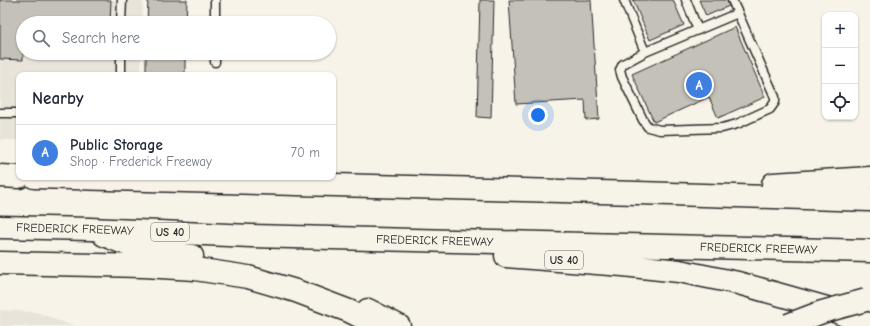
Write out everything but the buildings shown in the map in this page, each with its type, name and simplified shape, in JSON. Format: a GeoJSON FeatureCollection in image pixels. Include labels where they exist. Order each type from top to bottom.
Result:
{"type":"FeatureCollection","features":[{"type":"Feature","properties":{"kind":"highway"},"geometry":{"type":"LineString","coordinates":[[0,176],[16,177]]}},
{"type":"Feature","properties":{"kind":"highway"},"geometry":{"type":"LineString","coordinates":[[638,193],[870,178]]}},
{"type":"Feature","properties":{"kind":"highway"},"geometry":{"type":"LineString","coordinates":[[147,180],[870,200]]}},
{"type":"Feature","properties":{"kind":"highway","name":"FREDERICK FREEWAY"},"geometry":{"type":"LineString","coordinates":[[0,227],[90,229],[251,236],[870,251]]}},
{"type":"Feature","properties":{"kind":"highway"},"geometry":{"type":"LineString","coordinates":[[90,229],[134,247],[251,266],[302,281],[354,303],[399,326]]}},
{"type":"Feature","properties":{"kind":"highway","name":"US 40"},"geometry":{"type":"LineString","coordinates":[[251,236],[623,265],[679,271],[738,283],[827,308],[870,325]]}},
{"type":"Feature","properties":{"kind":"highway"},"geometry":{"type":"LineString","coordinates":[[0,263],[144,266],[195,269],[248,277],[296,291],[349,311],[379,326]]}},
{"type":"Feature","properties":{"kind":"highway"},"geometry":{"type":"LineString","coordinates":[[787,325],[822,312],[868,299]]}},
{"type":"Feature","properties":{"kind":"lane"},"geometry":{"type":"LineString","coordinates":[[122,0],[122,16]]}},
{"type":"Feature","properties":{"kind":"lane"},"geometry":{"type":"LineString","coordinates":[[215,0],[215,16]]}},
{"type":"Feature","properties":{"kind":"lane"},"geometry":{"type":"LineString","coordinates":[[624,0],[645,52]]}},
{"type":"Feature","properties":{"kind":"lane"},"geometry":{"type":"LineString","coordinates":[[686,0],[698,30]]}},
{"type":"Feature","properties":{"kind":"lane"},"geometry":{"type":"LineString","coordinates":[[732,0],[738,13],[776,97],[775,102],[770,109],[737,124],[722,128],[660,130],[648,127],[639,113],[622,77],[620,70],[623,64],[645,52],[738,13]]}},
{"type":"Feature","properties":{"kind":"lane"},"geometry":{"type":"LineString","coordinates":[[121,60],[121,72]]}},
{"type":"Feature","properties":{"kind":"lane"},"geometry":{"type":"LineString","coordinates":[[0,112],[16,113]]}},
{"type":"Feature","properties":{"kind":"shaded area"},"geometry":{"type":"Polygon","coordinates":[[[0,0],[143,0],[142,16],[16,16],[16,60],[141,60],[141,72],[16,72],[16,140],[0,140],[0,0]]]}},
{"type":"Feature","properties":{"kind":"shaded area"},"geometry":{"type":"Polygon","coordinates":[[[0,310],[36,312],[73,326],[0,326],[0,310]]]}},
{"type":"Feature","properties":{"kind":"place","name":"Public Storage"},"geometry":{"type":"Point","coordinates":[699,85]}}]}
